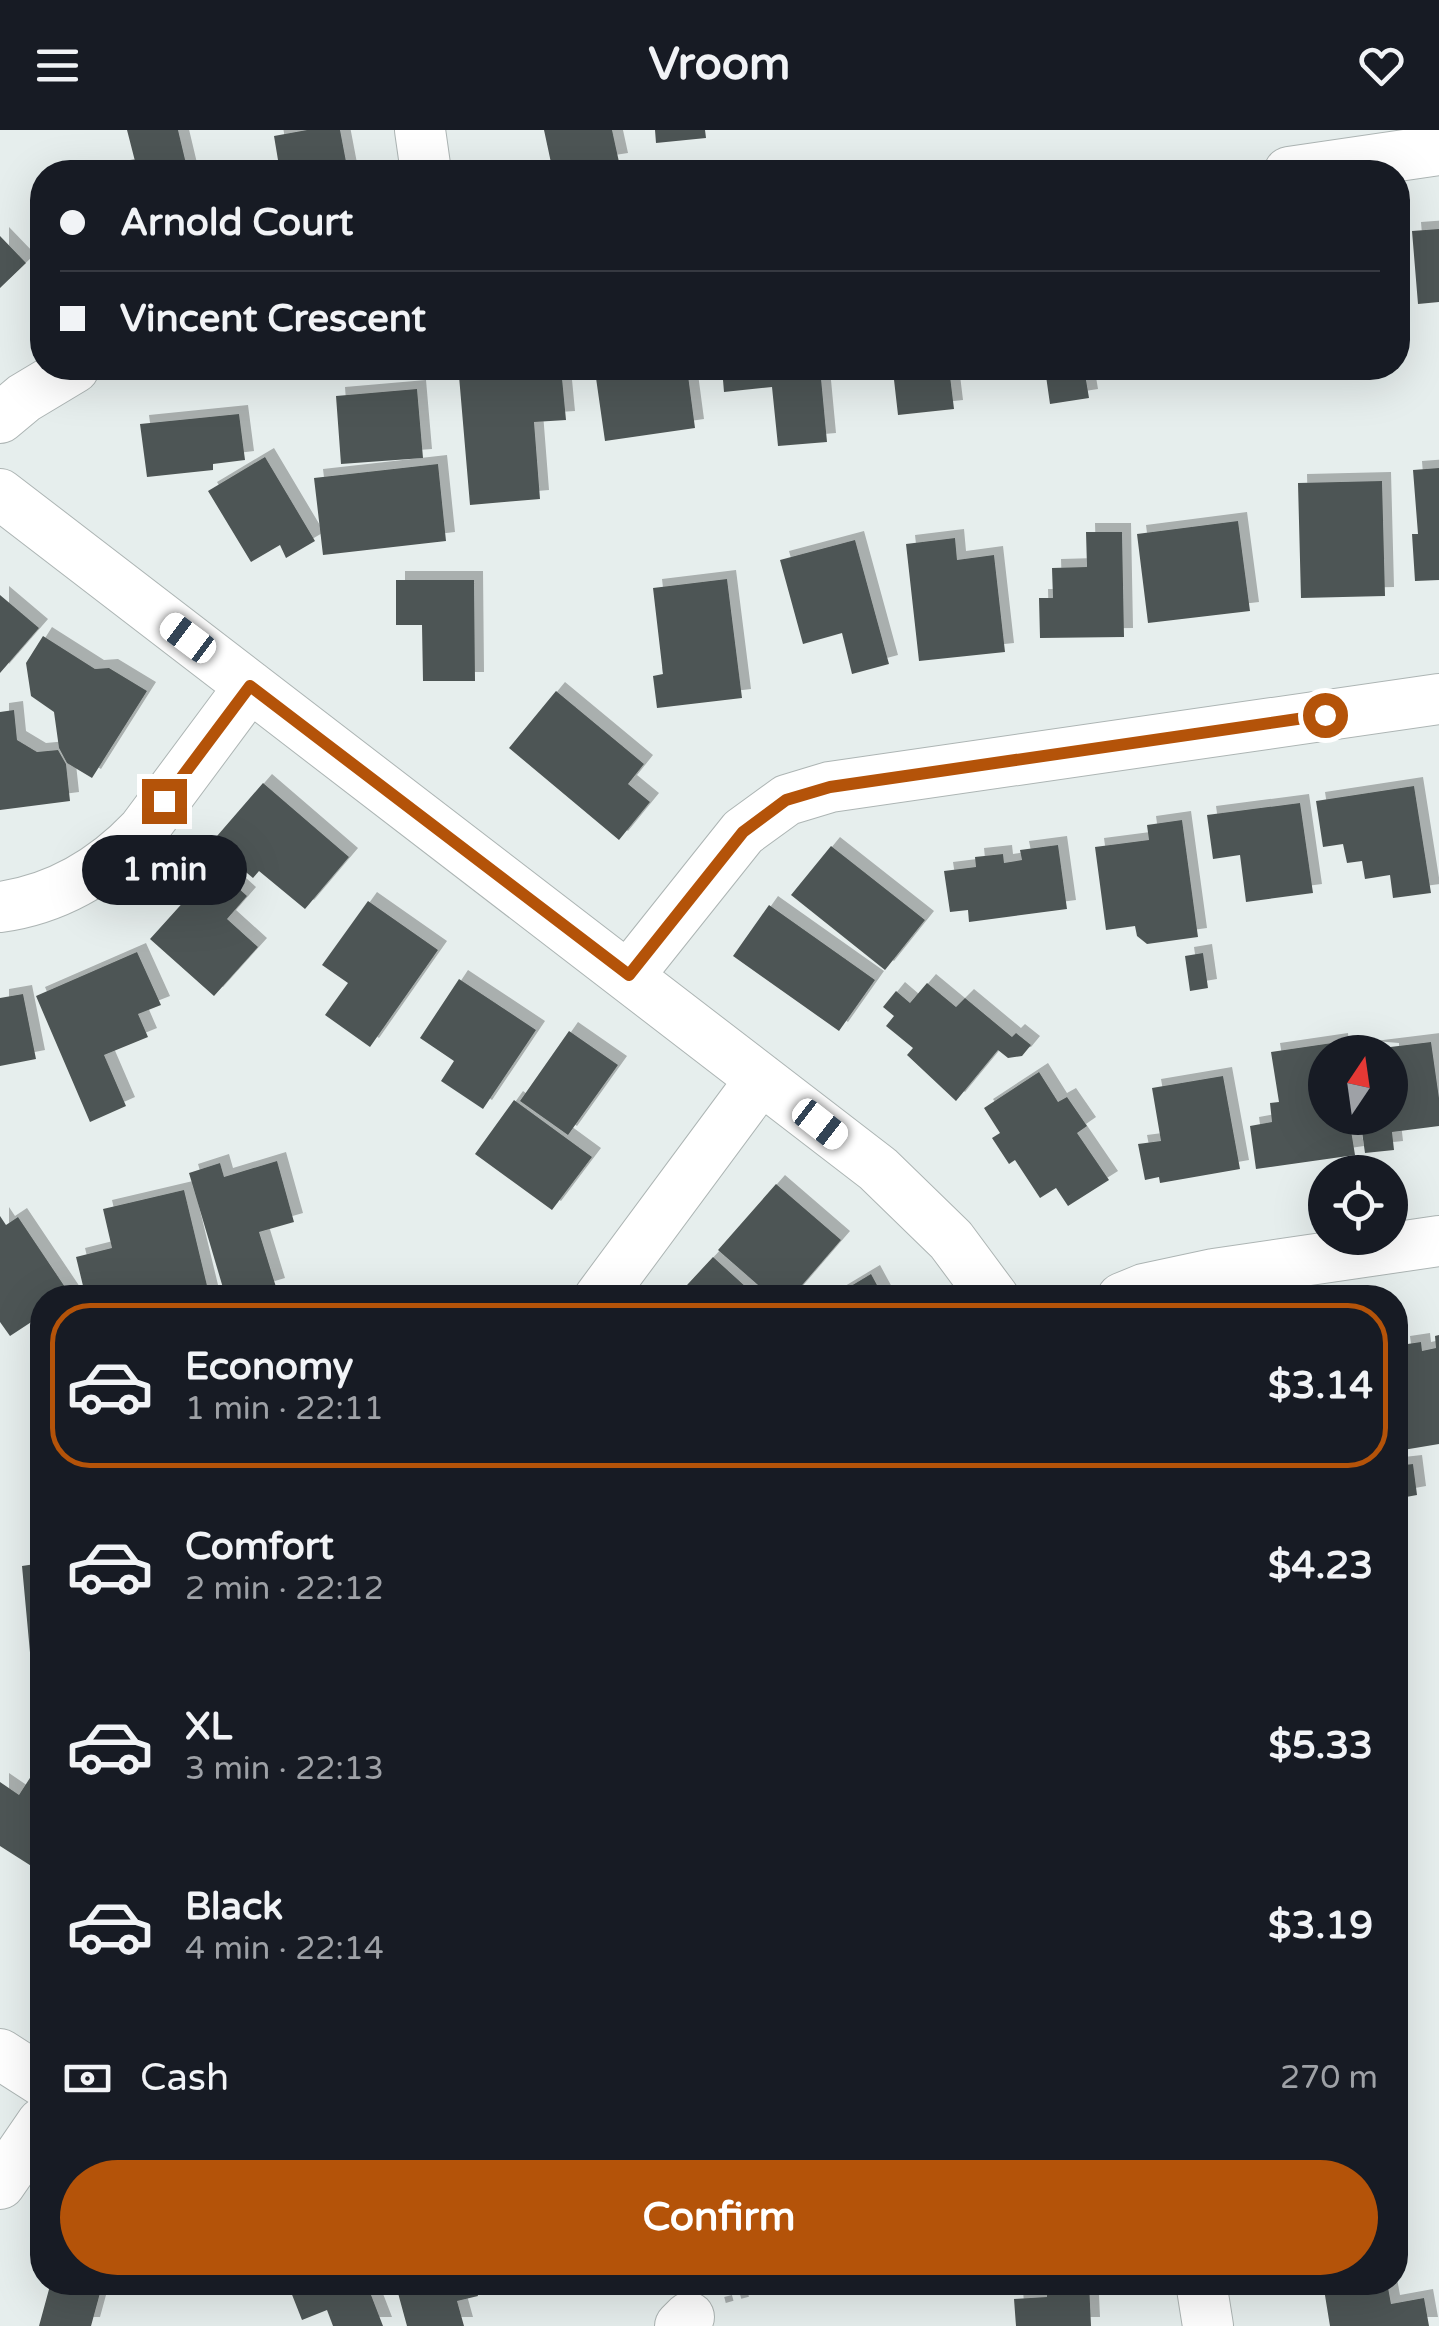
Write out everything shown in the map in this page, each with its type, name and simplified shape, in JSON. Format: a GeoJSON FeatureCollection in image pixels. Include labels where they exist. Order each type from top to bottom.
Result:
{"type":"FeatureCollection","features":[{"type":"Feature","properties":{"kind":"street"},"geometry":{"type":"LineString","coordinates":[[420,130],[424,160]]}},
{"type":"Feature","properties":{"kind":"street"},"geometry":{"type":"LineString","coordinates":[[1370,160],[1439,150]]}},
{"type":"Feature","properties":{"kind":"street"},"geometry":{"type":"LineString","coordinates":[[0,418],[54,380]]}},
{"type":"Feature","properties":{"kind":"street"},"geometry":{"type":"LineString","coordinates":[[0,494],[878,1169],[951,1240],[984,1285]]}},
{"type":"Feature","properties":{"kind":"street"},"geometry":{"type":"LineString","coordinates":[[0,907],[36,900],[84,880],[123,851],[143,830],[250,686]]}},
{"type":"Feature","properties":{"kind":"street"},"geometry":{"type":"LineString","coordinates":[[629,975],[743,832],[786,800],[830,787],[1439,699]]}},
{"type":"Feature","properties":{"kind":"street"},"geometry":{"type":"LineString","coordinates":[[609,1285],[761,1079]]}},
{"type":"Feature","properties":{"kind":"street"},"geometry":{"type":"LineString","coordinates":[[1163,1285],[1439,1241]]}},
{"type":"Feature","properties":{"kind":"street"},"geometry":{"type":"LineString","coordinates":[[0,2054],[30,2073]]}},
{"type":"Feature","properties":{"kind":"street"},"geometry":{"type":"LineString","coordinates":[[1,2180],[30,2140]]}},
{"type":"Feature","properties":{"kind":"street"},"geometry":{"type":"LineString","coordinates":[[1203,2295],[1208,2326]]}},
{"type":"Feature","properties":{"kind":"path"},"geometry":{"type":"LineString","coordinates":[[685,2321],[703,2306],[744,2295]]}},
{"type":"Feature","properties":{"kind":"building"},"geometry":{"type":"Polygon","coordinates":[[[127,130],[178,130],[185,160],[135,160],[127,130]]]}},
{"type":"Feature","properties":{"kind":"building"},"geometry":{"type":"Polygon","coordinates":[[[340,130],[346,160],[278,160],[274,136],[340,130]]]}},
{"type":"Feature","properties":{"kind":"building"},"geometry":{"type":"Polygon","coordinates":[[[544,130],[612,130],[619,160],[550,160],[544,130]]]}},
{"type":"Feature","properties":{"kind":"building"},"geometry":{"type":"Polygon","coordinates":[[[655,130],[705,130],[706,138],[656,143],[655,130]]]}},
{"type":"Feature","properties":{"kind":"building"},"geometry":{"type":"Polygon","coordinates":[[[1439,229],[1439,302],[1418,304],[1412,231],[1439,229]]]}},
{"type":"Feature","properties":{"kind":"building"},"geometry":{"type":"Polygon","coordinates":[[[0,236],[26,263],[0,288],[0,236]]]}},
{"type":"Feature","properties":{"kind":"building"},"geometry":{"type":"Polygon","coordinates":[[[459,380],[562,380],[566,420],[534,422],[540,499],[470,505],[459,380]]]}},
{"type":"Feature","properties":{"kind":"building"},"geometry":{"type":"Polygon","coordinates":[[[596,380],[689,380],[695,428],[605,441],[596,380]]]}},
{"type":"Feature","properties":{"kind":"building"},"geometry":{"type":"Polygon","coordinates":[[[723,380],[821,380],[827,442],[778,446],[772,387],[724,392],[723,380]]]}},
{"type":"Feature","properties":{"kind":"building"},"geometry":{"type":"Polygon","coordinates":[[[894,380],[950,380],[954,409],[898,415],[894,380]]]}},
{"type":"Feature","properties":{"kind":"building"},"geometry":{"type":"Polygon","coordinates":[[[1047,380],[1086,380],[1089,398],[1050,404],[1047,380]]]}},
{"type":"Feature","properties":{"kind":"building"},"geometry":{"type":"Polygon","coordinates":[[[417,389],[423,458],[341,464],[336,396],[417,389]]]}},
{"type":"Feature","properties":{"kind":"building"},"geometry":{"type":"Polygon","coordinates":[[[239,414],[245,460],[213,464],[213,470],[147,477],[140,424],[239,414]]]}},
{"type":"Feature","properties":{"kind":"building"},"geometry":{"type":"Polygon","coordinates":[[[265,457],[315,541],[286,558],[280,545],[251,562],[208,491],[265,457]]]}},
{"type":"Feature","properties":{"kind":"building"},"geometry":{"type":"Polygon","coordinates":[[[438,464],[446,541],[323,555],[314,478],[438,464]]]}},
{"type":"Feature","properties":{"kind":"building"},"geometry":{"type":"Polygon","coordinates":[[[1439,468],[1439,580],[1415,581],[1412,534],[1418,534],[1413,470],[1439,468]]]}},
{"type":"Feature","properties":{"kind":"building"},"geometry":{"type":"Polygon","coordinates":[[[1382,481],[1385,596],[1301,598],[1298,483],[1382,481]]]}},
{"type":"Feature","properties":{"kind":"building"},"geometry":{"type":"Polygon","coordinates":[[[1238,521],[1250,611],[1148,623],[1137,534],[1238,521]]]}},
{"type":"Feature","properties":{"kind":"building"},"geometry":{"type":"Polygon","coordinates":[[[1086,532],[1122,532],[1124,637],[1040,638],[1039,598],[1053,598],[1052,568],[1087,567],[1086,532]]]}},
{"type":"Feature","properties":{"kind":"building"},"geometry":{"type":"Polygon","coordinates":[[[955,538],[957,560],[994,555],[1005,652],[919,661],[906,544],[955,538]]]}},
{"type":"Feature","properties":{"kind":"building"},"geometry":{"type":"Polygon","coordinates":[[[855,540],[889,664],[852,674],[842,633],[803,644],[780,560],[855,540]]]}},
{"type":"Feature","properties":{"kind":"building"},"geometry":{"type":"Polygon","coordinates":[[[727,579],[742,698],[657,708],[653,676],[663,674],[653,588],[727,579]]]}},
{"type":"Feature","properties":{"kind":"building"},"geometry":{"type":"Polygon","coordinates":[[[396,580],[474,580],[475,681],[423,681],[422,625],[396,625],[396,580]]]}},
{"type":"Feature","properties":{"kind":"building"},"geometry":{"type":"Polygon","coordinates":[[[0,595],[39,628],[0,673],[0,595]]]}},
{"type":"Feature","properties":{"kind":"building"},"geometry":{"type":"Polygon","coordinates":[[[43,636],[95,669],[109,668],[147,691],[92,778],[67,763],[59,748],[54,712],[31,696],[26,663],[43,636]]]}},
{"type":"Feature","properties":{"kind":"building"},"geometry":{"type":"Polygon","coordinates":[[[556,691],[644,764],[628,784],[650,802],[619,840],[509,748],[556,691]]]}},
{"type":"Feature","properties":{"kind":"building"},"geometry":{"type":"Polygon","coordinates":[[[14,710],[17,740],[37,752],[58,750],[66,764],[70,801],[0,810],[0,712],[14,710]]]}},
{"type":"Feature","properties":{"kind":"building"},"geometry":{"type":"Polygon","coordinates":[[[263,783],[349,857],[305,909],[259,871],[253,878],[211,843],[263,783]]]}},
{"type":"Feature","properties":{"kind":"building"},"geometry":{"type":"Polygon","coordinates":[[[1414,786],[1431,893],[1393,898],[1390,875],[1365,879],[1362,861],[1347,863],[1343,844],[1323,847],[1316,801],[1414,786]]]}},
{"type":"Feature","properties":{"kind":"building"},"geometry":{"type":"Polygon","coordinates":[[[1300,803],[1313,893],[1246,902],[1240,855],[1213,859],[1207,815],[1300,803]]]}},
{"type":"Feature","properties":{"kind":"building"},"geometry":{"type":"Polygon","coordinates":[[[1182,820],[1198,937],[1147,944],[1137,936],[1135,926],[1106,930],[1095,847],[1149,840],[1147,825],[1182,820]]]}},
{"type":"Feature","properties":{"kind":"building"},"geometry":{"type":"Polygon","coordinates":[[[1058,845],[1067,909],[969,922],[968,910],[950,912],[944,871],[976,867],[975,857],[1003,854],[1004,863],[1022,860],[1020,850],[1058,845]]]}},
{"type":"Feature","properties":{"kind":"building"},"geometry":{"type":"Polygon","coordinates":[[[831,846],[925,920],[885,970],[791,895],[831,846]]]}},
{"type":"Feature","properties":{"kind":"building"},"geometry":{"type":"Polygon","coordinates":[[[215,867],[247,896],[227,919],[258,947],[214,996],[150,939],[215,867]]]}},
{"type":"Feature","properties":{"kind":"building"},"geometry":{"type":"Polygon","coordinates":[[[368,901],[438,950],[370,1047],[325,1015],[348,983],[322,965],[368,901]]]}},
{"type":"Feature","properties":{"kind":"building"},"geometry":{"type":"Polygon","coordinates":[[[769,905],[875,980],[839,1031],[733,956],[769,905]]]}},
{"type":"Feature","properties":{"kind":"building"},"geometry":{"type":"Polygon","coordinates":[[[137,952],[161,1005],[138,1014],[148,1037],[104,1055],[126,1106],[90,1122],[36,996],[137,952]]]}},
{"type":"Feature","properties":{"kind":"building"},"geometry":{"type":"Polygon","coordinates":[[[1203,953],[1208,988],[1190,991],[1185,956],[1203,953]]]}},
{"type":"Feature","properties":{"kind":"building"},"geometry":{"type":"Polygon","coordinates":[[[459,979],[536,1030],[483,1109],[441,1081],[454,1061],[420,1038],[459,979]]]}},
{"type":"Feature","properties":{"kind":"building"},"geometry":{"type":"Polygon","coordinates":[[[927,983],[956,1007],[965,998],[1012,1037],[1016,1033],[1031,1045],[1022,1056],[1008,1058],[998,1050],[956,1101],[907,1055],[913,1048],[886,1026],[894,1016],[883,1007],[896,991],[910,1003],[927,983]]]}},
{"type":"Feature","properties":{"kind":"building"},"geometry":{"type":"Polygon","coordinates":[[[23,994],[36,1059],[0,1066],[0,998],[23,994]]]}},
{"type":"Feature","properties":{"kind":"building"},"geometry":{"type":"Polygon","coordinates":[[[569,1031],[618,1065],[568,1135],[520,1101],[569,1031]]]}},
{"type":"Feature","properties":{"kind":"building"},"geometry":{"type":"Polygon","coordinates":[[[1431,1042],[1439,1126],[1408,1130],[1408,1045],[1431,1042]]]}},
{"type":"Feature","properties":{"kind":"building"},"geometry":{"type":"Polygon","coordinates":[[[1308,1047],[1308,1135],[1352,1135],[1355,1155],[1308,1155],[1308,1162],[1256,1169],[1250,1126],[1272,1122],[1270,1103],[1279,1102],[1271,1052],[1308,1047]]]}},
{"type":"Feature","properties":{"kind":"building"},"geometry":{"type":"Polygon","coordinates":[[[1039,1072],[1058,1102],[1067,1097],[1087,1126],[1077,1133],[1109,1180],[1068,1206],[1056,1188],[1040,1198],[1015,1160],[1009,1164],[992,1138],[1000,1133],[984,1108],[1039,1072]]]}},
{"type":"Feature","properties":{"kind":"building"},"geometry":{"type":"Polygon","coordinates":[[[1223,1076],[1240,1169],[1160,1183],[1159,1177],[1145,1180],[1138,1144],[1161,1141],[1152,1088],[1223,1076]]]}},
{"type":"Feature","properties":{"kind":"building"},"geometry":{"type":"Polygon","coordinates":[[[514,1100],[592,1157],[552,1210],[475,1154],[514,1100]]]}},
{"type":"Feature","properties":{"kind":"building"},"geometry":{"type":"Polygon","coordinates":[[[1362,1135],[1392,1135],[1394,1150],[1365,1153],[1362,1135]]]}},
{"type":"Feature","properties":{"kind":"building"},"geometry":{"type":"Polygon","coordinates":[[[277,1161],[294,1222],[259,1232],[275,1285],[222,1285],[189,1173],[220,1163],[224,1177],[277,1161]]]}},
{"type":"Feature","properties":{"kind":"building"},"geometry":{"type":"Polygon","coordinates":[[[776,1184],[841,1240],[802,1285],[758,1285],[718,1250],[776,1184]]]}},
{"type":"Feature","properties":{"kind":"building"},"geometry":{"type":"Polygon","coordinates":[[[184,1190],[207,1285],[83,1285],[76,1257],[112,1248],[103,1209],[184,1190]]]}},
{"type":"Feature","properties":{"kind":"building"},"geometry":{"type":"Polygon","coordinates":[[[0,1216],[6,1225],[18,1217],[64,1285],[30,1285],[30,1323],[10,1336],[0,1322],[0,1216]]]}},
{"type":"Feature","properties":{"kind":"building"},"geometry":{"type":"Polygon","coordinates":[[[713,1257],[744,1285],[687,1285],[713,1257]]]}},
{"type":"Feature","properties":{"kind":"building"},"geometry":{"type":"Polygon","coordinates":[[[871,1274],[877,1285],[853,1285],[871,1274]]]}},
{"type":"Feature","properties":{"kind":"building"},"geometry":{"type":"Polygon","coordinates":[[[1439,1335],[1439,1444],[1408,1449],[1408,1344],[1421,1342],[1422,1351],[1436,1348],[1435,1336],[1439,1335]]]}},
{"type":"Feature","properties":{"kind":"building"},"geometry":{"type":"Polygon","coordinates":[[[1413,1464],[1417,1495],[1408,1497],[1408,1465],[1413,1464]]]}},
{"type":"Feature","properties":{"kind":"building"},"geometry":{"type":"Polygon","coordinates":[[[30,1565],[30,1653],[22,1566],[30,1565]]]}},
{"type":"Feature","properties":{"kind":"building"},"geometry":{"type":"Polygon","coordinates":[[[30,1778],[30,1865],[0,1846],[0,1782],[19,1795],[30,1778]]]}},
{"type":"Feature","properties":{"kind":"building"},"geometry":{"type":"Polygon","coordinates":[[[47,2295],[99,2295],[91,2326],[39,2326],[47,2295]]]}},
{"type":"Feature","properties":{"kind":"building"},"geometry":{"type":"Polygon","coordinates":[[[292,2295],[371,2295],[383,2326],[333,2326],[327,2310],[302,2320],[292,2295]]]}},
{"type":"Feature","properties":{"kind":"building"},"geometry":{"type":"Polygon","coordinates":[[[399,2295],[478,2295],[457,2301],[464,2326],[407,2326],[399,2295]]]}},
{"type":"Feature","properties":{"kind":"building"},"geometry":{"type":"Polygon","coordinates":[[[1090,2295],[1091,2326],[1016,2326],[1014,2299],[1090,2295]]]}},
{"type":"Feature","properties":{"kind":"building"},"geometry":{"type":"Polygon","coordinates":[[[1325,2295],[1389,2295],[1391,2304],[1424,2298],[1429,2326],[1330,2326],[1325,2295]]]}},
{"type":"Feature","properties":{"kind":"route"},"geometry":{"type":"LineString","coordinates":[[164,801],[250,686],[629,975],[743,832],[786,800],[830,787],[1325,715]]}}]}
